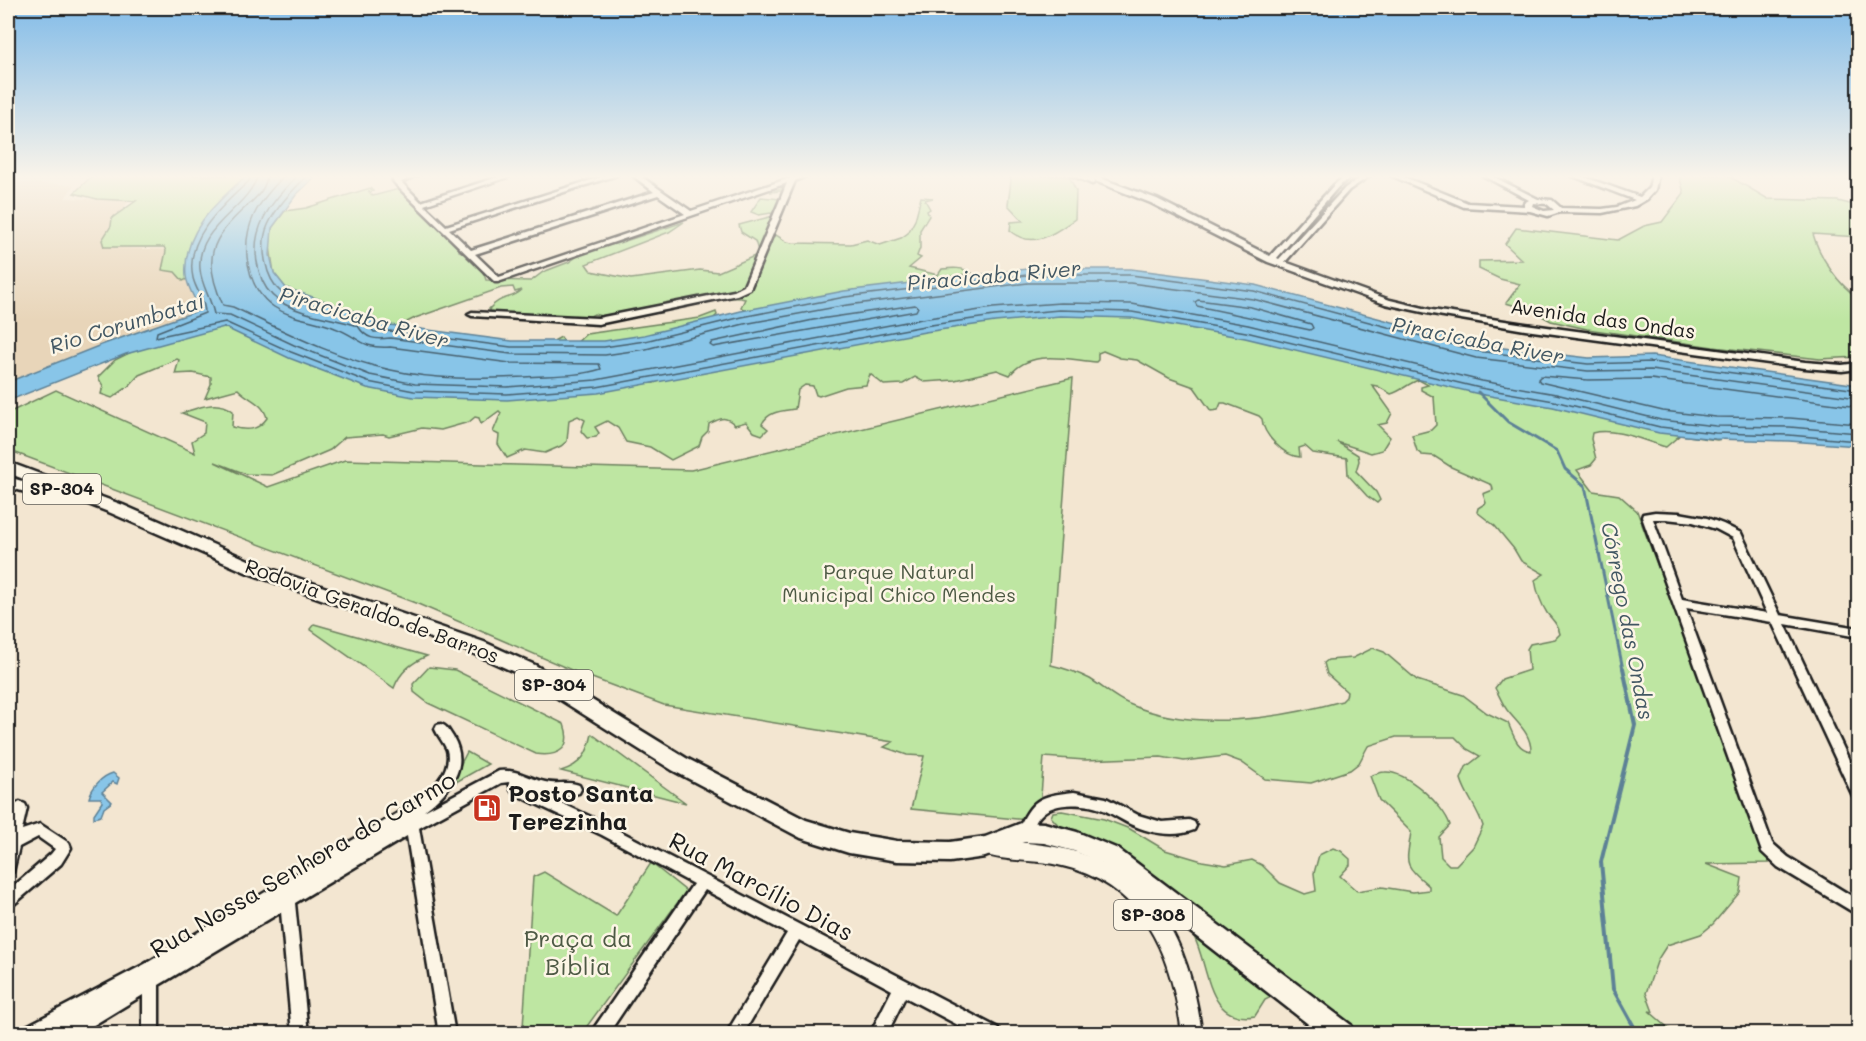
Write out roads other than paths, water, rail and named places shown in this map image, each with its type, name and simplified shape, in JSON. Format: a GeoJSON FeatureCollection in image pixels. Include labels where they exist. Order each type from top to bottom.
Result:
{"type":"FeatureCollection","features":[{"type":"Feature","properties":{"kind":"highway","name":"Rodovia Geraldo de Barros"},"geometry":{"type":"LineString","coordinates":[[8,467],[117,509],[254,569],[477,647],[528,670],[679,764],[801,828],[849,843],[897,851],[950,852],[985,847],[1024,832]]}},
{"type":"Feature","properties":{"kind":"highway","name":"Rodovia Geraldo de Barros"},"geometry":{"type":"LineString","coordinates":[[8,482],[16,486],[117,509]]}},
{"type":"Feature","properties":{"kind":"highway"},"geometry":{"type":"LineString","coordinates":[[1024,832],[1044,833],[1077,842],[1110,856],[1342,1034]]}},
{"type":"Feature","properties":{"kind":"main road","name":"SP-308"},"geometry":{"type":"LineString","coordinates":[[985,847],[1059,857],[1082,864],[1114,880],[1135,896],[1168,937],[1184,979],[1192,1026]]}},
{"type":"Feature","properties":{"kind":"street"},"geometry":{"type":"LineString","coordinates":[[441,224],[498,280],[662,224]]}},
{"type":"Feature","properties":{"kind":"street"},"geometry":{"type":"LineString","coordinates":[[444,226],[451,224]]}},
{"type":"Feature","properties":{"kind":"street"},"geometry":{"type":"LineString","coordinates":[[444,226],[452,224]]}},
{"type":"Feature","properties":{"kind":"street"},"geometry":{"type":"LineString","coordinates":[[470,253],[562,224]]}},
{"type":"Feature","properties":{"kind":"street"},"geometry":{"type":"LineString","coordinates":[[472,314],[598,321],[737,293],[747,287],[774,224]]}},
{"type":"Feature","properties":{"kind":"street","name":"Avenida das Ondas"},"geometry":{"type":"LineString","coordinates":[[1187,224],[1251,256],[1406,306],[1525,327],[1805,365],[1842,368],[1858,366]]}},
{"type":"Feature","properties":{"kind":"street","name":"Avenida das Ondas"},"geometry":{"type":"LineString","coordinates":[[1198,224],[1270,260],[1347,287]]}},
{"type":"Feature","properties":{"kind":"street"},"geometry":{"type":"LineString","coordinates":[[1270,260],[1304,224]]}},
{"type":"Feature","properties":{"kind":"street"},"geometry":{"type":"LineString","coordinates":[[1280,263],[1316,224]]}},
{"type":"Feature","properties":{"kind":"street"},"geometry":{"type":"LineString","coordinates":[[1858,792],[1737,536],[1724,526],[1664,515],[1650,515],[1646,519],[1763,838],[1771,852],[1858,908]]}},
{"type":"Feature","properties":{"kind":"street"},"geometry":{"type":"LineString","coordinates":[[1677,602],[1858,632]]}},
{"type":"Feature","properties":{"kind":"street","name":"Rua Nossa Senhora do Carmo"},"geometry":{"type":"LineString","coordinates":[[29,1034],[151,974],[287,900],[411,820],[441,787],[452,765],[452,749],[441,729]]}},
{"type":"Feature","properties":{"kind":"street","name":"Rua Nossa Senhora do Carmo"},"geometry":{"type":"LineString","coordinates":[[63,1034],[151,974],[411,820],[499,777],[518,778],[547,789],[574,789]]}},
{"type":"Feature","properties":{"kind":"street","name":"Rua Marcílio Dias"},"geometry":{"type":"LineString","coordinates":[[518,778],[516,786],[520,790],[607,831],[992,1034]]}},
{"type":"Feature","properties":{"kind":"street"},"geometry":{"type":"LineString","coordinates":[[1024,832],[1034,812],[1048,801],[1074,798],[1106,804],[1135,820],[1162,828],[1189,826]]}},
{"type":"Feature","properties":{"kind":"street"},"geometry":{"type":"LineString","coordinates":[[8,817],[20,808],[8,867]]}},
{"type":"Feature","properties":{"kind":"street"},"geometry":{"type":"LineString","coordinates":[[411,820],[447,1034]]}},
{"type":"Feature","properties":{"kind":"street"},"geometry":{"type":"LineString","coordinates":[[8,900],[56,859],[64,848],[40,830],[11,844]]}},
{"type":"Feature","properties":{"kind":"street"},"geometry":{"type":"LineString","coordinates":[[598,1034],[702,882]]}},
{"type":"Feature","properties":{"kind":"street"},"geometry":{"type":"LineString","coordinates":[[287,900],[300,1034]]}},
{"type":"Feature","properties":{"kind":"street"},"geometry":{"type":"LineString","coordinates":[[734,1034],[796,932]]}},
{"type":"Feature","properties":{"kind":"street"},"geometry":{"type":"LineString","coordinates":[[151,974],[151,1034]]}},
{"type":"Feature","properties":{"kind":"street"},"geometry":{"type":"LineString","coordinates":[[878,1034],[903,987]]}},
{"type":"Feature","properties":{"kind":"water","name":"Piracicaba River"},"geometry":{"type":"Polygon","coordinates":[[[201,224],[275,224],[272,228],[270,255],[274,273],[286,288],[374,318],[372,326],[390,325],[512,341],[604,341],[644,335],[741,311],[844,291],[1027,269],[1131,269],[1255,285],[1478,345],[1589,358],[1652,356],[1858,385],[1858,446],[1715,439],[1659,433],[1553,407],[1479,394],[1245,338],[1131,318],[1060,316],[925,332],[598,393],[507,400],[413,397],[367,388],[289,358],[224,327],[126,354],[8,401],[8,382],[101,345],[200,310],[186,276],[186,260],[201,224]]]}},
{"type":"Feature","properties":{"kind":"water"},"geometry":{"type":"Polygon","coordinates":[[[113,773],[119,778],[117,784],[113,782],[102,792],[112,802],[104,808],[101,816],[94,818],[102,802],[101,798],[89,798],[90,794],[101,779],[113,773]]]}},
{"type":"Feature","properties":{"kind":"waterway","name":"Córrego das Ondas"},"geometry":{"type":"LineString","coordinates":[[1478,392],[1508,422],[1557,451],[1565,469],[1585,486],[1623,669]]}},
{"type":"Feature","properties":{"kind":"waterway","name":"Córrego das Ondas"},"geometry":{"type":"LineString","coordinates":[[1623,668],[1635,725],[1601,862],[1613,989],[1638,1034]]}},
{"type":"Feature","properties":{"kind":"place","name":"Posto Santa Terezinha"},"geometry":{"type":"Point","coordinates":[487,808]}},
{"type":"Feature","properties":{"kind":"water label","name":"Rio Corumbataí"},"geometry":{"type":"Point","coordinates":[127,324]}},
{"type":"Feature","properties":{"kind":"park label","name":"Parque Natural Municipal Chico Mendes"},"geometry":{"type":"Point","coordinates":[899,584]}},
{"type":"Feature","properties":{"kind":"park label","name":"Praça da Bíblia"},"geometry":{"type":"Point","coordinates":[578,953]}}]}
